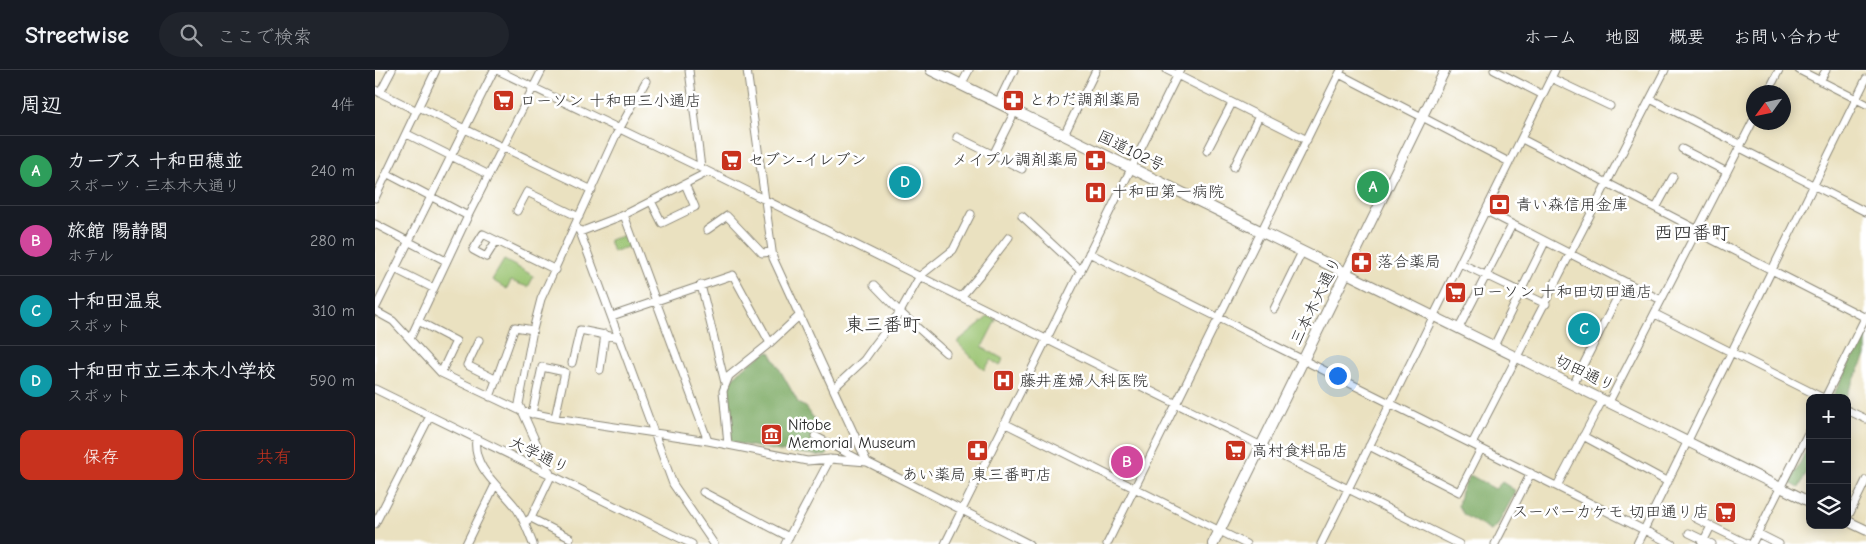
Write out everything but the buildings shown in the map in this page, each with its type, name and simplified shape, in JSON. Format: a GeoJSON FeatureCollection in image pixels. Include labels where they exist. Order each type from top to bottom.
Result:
{"type":"FeatureCollection","features":[{"type":"Feature","properties":{"kind":"highway","name":"国道102号"},"geometry":{"type":"LineString","coordinates":[[931,70],[1346,272]]}},
{"type":"Feature","properties":{"kind":"highway","name":"三本木大通り"},"geometry":{"type":"LineString","coordinates":[[1213,544],[1346,272]]}},
{"type":"Feature","properties":{"kind":"main road","name":"三本木大通り"},"geometry":{"type":"LineString","coordinates":[[1346,272],[1445,70]]}},
{"type":"Feature","properties":{"kind":"main road","name":"切田通り"},"geometry":{"type":"LineString","coordinates":[[1346,272],[1806,500]]}},
{"type":"Feature","properties":{"kind":"main road"},"geometry":{"type":"LineString","coordinates":[[1851,522],[1866,530]]}},
{"type":"Feature","properties":{"kind":"street"},"geometry":{"type":"LineString","coordinates":[[392,70],[378,92],[464,129],[592,190]]}},
{"type":"Feature","properties":{"kind":"street"},"geometry":{"type":"LineString","coordinates":[[375,198],[436,70]]}},
{"type":"Feature","properties":{"kind":"street"},"geometry":{"type":"LineString","coordinates":[[865,462],[830,459],[807,460],[708,441],[555,418],[521,411],[441,373],[393,321],[375,310],[495,70],[701,168],[1459,544]]}},
{"type":"Feature","properties":{"kind":"street"},"geometry":{"type":"LineString","coordinates":[[410,339],[468,216],[542,70]]}},
{"type":"Feature","properties":{"kind":"street"},"geometry":{"type":"LineString","coordinates":[[689,70],[701,168]]}},
{"type":"Feature","properties":{"kind":"street"},"geometry":{"type":"LineString","coordinates":[[747,70],[772,252],[834,388],[865,462]]}},
{"type":"Feature","properties":{"kind":"street"},"geometry":{"type":"LineString","coordinates":[[961,85],[969,70]]}},
{"type":"Feature","properties":{"kind":"street"},"geometry":{"type":"LineString","coordinates":[[998,103],[1014,70]]}},
{"type":"Feature","properties":{"kind":"street"},"geometry":{"type":"LineString","coordinates":[[1064,135],[1096,70]]}},
{"type":"Feature","properties":{"kind":"street"},"geometry":{"type":"LineString","coordinates":[[1167,70],[1179,72],[1232,104],[1307,140]]}},
{"type":"Feature","properties":{"kind":"street"},"geometry":{"type":"LineString","coordinates":[[1494,70],[1543,95]]}},
{"type":"Feature","properties":{"kind":"street"},"geometry":{"type":"LineString","coordinates":[[1324,543],[1390,402],[1555,70]]}},
{"type":"Feature","properties":{"kind":"street"},"geometry":{"type":"LineString","coordinates":[[1472,444],[1546,304],[1665,70]]}},
{"type":"Feature","properties":{"kind":"street"},"geometry":{"type":"LineString","coordinates":[[1772,85],[1779,70]]}},
{"type":"Feature","properties":{"kind":"street"},"geometry":{"type":"LineString","coordinates":[[1799,70],[1866,104]]}},
{"type":"Feature","properties":{"kind":"street"},"geometry":{"type":"LineString","coordinates":[[1821,81],[1826,70]]}},
{"type":"Feature","properties":{"kind":"street"},"geometry":{"type":"LineString","coordinates":[[945,544],[1179,72]]}},
{"type":"Feature","properties":{"kind":"street"},"geometry":{"type":"LineString","coordinates":[[1107,544],[1340,72],[1422,119],[1509,162]]}},
{"type":"Feature","properties":{"kind":"street"},"geometry":{"type":"LineString","coordinates":[[1551,78],[1610,106]]}},
{"type":"Feature","properties":{"kind":"street"},"geometry":{"type":"LineString","coordinates":[[1637,544],[1689,442],[1866,79]]}},
{"type":"Feature","properties":{"kind":"street"},"geometry":{"type":"LineString","coordinates":[[524,523],[531,518],[551,476],[519,404],[541,299],[578,229],[579,217],[616,136],[621,130],[646,81]]}},
{"type":"Feature","properties":{"kind":"street"},"geometry":{"type":"LineString","coordinates":[[1650,99],[1866,212]]}},
{"type":"Feature","properties":{"kind":"street"},"geometry":{"type":"LineString","coordinates":[[1207,151],[1232,104]]}},
{"type":"Feature","properties":{"kind":"street"},"geometry":{"type":"LineString","coordinates":[[993,155],[1015,111]]}},
{"type":"Feature","properties":{"kind":"street"},"geometry":{"type":"LineString","coordinates":[[1234,167],[1259,116]]}},
{"type":"Feature","properties":{"kind":"street"},"geometry":{"type":"LineString","coordinates":[[1557,486],[1583,436],[1606,401],[1655,314],[1749,130]]}},
{"type":"Feature","properties":{"kind":"street"},"geometry":{"type":"LineString","coordinates":[[407,134],[489,175]]}},
{"type":"Feature","properties":{"kind":"street"},"geometry":{"type":"LineString","coordinates":[[957,137],[1022,169]]}},
{"type":"Feature","properties":{"kind":"street"},"geometry":{"type":"LineString","coordinates":[[1521,139],[1866,317],[1826,394]]}},
{"type":"Feature","properties":{"kind":"street"},"geometry":{"type":"LineString","coordinates":[[1681,149],[1727,172]]}},
{"type":"Feature","properties":{"kind":"street"},"geometry":{"type":"LineString","coordinates":[[578,229],[624,215],[708,172]]}},
{"type":"Feature","properties":{"kind":"street"},"geometry":{"type":"LineString","coordinates":[[387,174],[468,216]]}},
{"type":"Feature","properties":{"kind":"street"},"geometry":{"type":"LineString","coordinates":[[1656,208],[1673,177]]}},
{"type":"Feature","properties":{"kind":"street"},"geometry":{"type":"LineString","coordinates":[[651,201],[662,223],[695,207],[685,184]]}},
{"type":"Feature","properties":{"kind":"street"},"geometry":{"type":"LineString","coordinates":[[517,211],[527,192],[579,217]]}},
{"type":"Feature","properties":{"kind":"street"},"geometry":{"type":"LineString","coordinates":[[1486,211],[1661,300]]}},
{"type":"Feature","properties":{"kind":"street"},"geometry":{"type":"LineString","coordinates":[[834,388],[864,360],[900,312],[920,276],[953,250],[971,214]]}},
{"type":"Feature","properties":{"kind":"street"},"geometry":{"type":"LineString","coordinates":[[624,215],[708,441]]}},
{"type":"Feature","properties":{"kind":"street"},"geometry":{"type":"LineString","coordinates":[[707,230],[727,216],[762,253],[772,252]]}},
{"type":"Feature","properties":{"kind":"street"},"geometry":{"type":"LineString","coordinates":[[1022,216],[1081,271]]}},
{"type":"Feature","properties":{"kind":"street"},"geometry":{"type":"LineString","coordinates":[[375,224],[446,262]]}},
{"type":"Feature","properties":{"kind":"street"},"geometry":{"type":"LineString","coordinates":[[1459,328],[1512,225]]}},
{"type":"Feature","properties":{"kind":"street"},"geometry":{"type":"LineString","coordinates":[[578,229],[673,484],[714,544]]}},
{"type":"Feature","properties":{"kind":"street"},"geometry":{"type":"LineString","coordinates":[[961,297],[1009,237]]}},
{"type":"Feature","properties":{"kind":"street"},"geometry":{"type":"LineString","coordinates":[[496,241],[556,270]]}},
{"type":"Feature","properties":{"kind":"street"},"geometry":{"type":"LineString","coordinates":[[1494,346],[1545,242]]}},
{"type":"Feature","properties":{"kind":"street"},"geometry":{"type":"LineString","coordinates":[[1274,310],[1303,252]]}},
{"type":"Feature","properties":{"kind":"street"},"geometry":{"type":"LineString","coordinates":[[1089,253],[1219,316],[1671,544]]}},
{"type":"Feature","properties":{"kind":"street"},"geometry":{"type":"LineString","coordinates":[[1460,263],[1546,304]]}},
{"type":"Feature","properties":{"kind":"street"},"geometry":{"type":"LineString","coordinates":[[395,269],[433,288]]}},
{"type":"Feature","properties":{"kind":"street"},"geometry":{"type":"LineString","coordinates":[[612,316],[733,275],[770,343]]}},
{"type":"Feature","properties":{"kind":"street"},"geometry":{"type":"LineString","coordinates":[[1573,385],[1625,282]]}},
{"type":"Feature","properties":{"kind":"street"},"geometry":{"type":"LineString","coordinates":[[874,284],[900,312],[946,353]]}},
{"type":"Feature","properties":{"kind":"street"},"geometry":{"type":"LineString","coordinates":[[701,285],[725,383]]}},
{"type":"Feature","properties":{"kind":"street"},"geometry":{"type":"LineString","coordinates":[[1655,314],[1816,394]]}},
{"type":"Feature","properties":{"kind":"street"},"geometry":{"type":"LineString","coordinates":[[728,445],[723,391],[725,383],[736,369],[770,343],[800,315]]}},
{"type":"Feature","properties":{"kind":"street"},"geometry":{"type":"LineString","coordinates":[[418,321],[456,341],[441,373]]}},
{"type":"Feature","properties":{"kind":"street"},"geometry":{"type":"LineString","coordinates":[[490,396],[515,327],[533,330]]}},
{"type":"Feature","properties":{"kind":"street"},"geometry":{"type":"LineString","coordinates":[[572,363],[580,330],[620,338]]}},
{"type":"Feature","properties":{"kind":"street"},"geometry":{"type":"LineString","coordinates":[[599,370],[605,334]]}},
{"type":"Feature","properties":{"kind":"street"},"geometry":{"type":"LineString","coordinates":[[479,340],[467,365],[497,380]]}},
{"type":"Feature","properties":{"kind":"street"},"geometry":{"type":"LineString","coordinates":[[532,414],[542,367],[565,372],[555,418]]}},
{"type":"Feature","properties":{"kind":"street","name":"大学通り"},"geometry":{"type":"LineString","coordinates":[[375,389],[692,544]]}},
{"type":"Feature","properties":{"kind":"street"},"geometry":{"type":"LineString","coordinates":[[1851,412],[1866,419]]}},
{"type":"Feature","properties":{"kind":"street"},"geometry":{"type":"LineString","coordinates":[[375,524],[430,416]]}},
{"type":"Feature","properties":{"kind":"street"},"geometry":{"type":"LineString","coordinates":[[1004,423],[1246,544]]}},
{"type":"Feature","properties":{"kind":"street"},"geometry":{"type":"LineString","coordinates":[[815,436],[1025,543]]}},
{"type":"Feature","properties":{"kind":"street"},"geometry":{"type":"LineString","coordinates":[[1583,436],[1668,482]]}},
{"type":"Feature","properties":{"kind":"street"},"geometry":{"type":"LineString","coordinates":[[1752,544],[1806,437]]}},
{"type":"Feature","properties":{"kind":"street"},"geometry":{"type":"LineString","coordinates":[[476,439],[474,448],[483,468],[495,485],[515,506],[533,544]]}},
{"type":"Feature","properties":{"kind":"street"},"geometry":{"type":"LineString","coordinates":[[1369,446],[1459,492],[1481,449]]}},
{"type":"Feature","properties":{"kind":"street"},"geometry":{"type":"LineString","coordinates":[[785,544],[830,459]]}},
{"type":"Feature","properties":{"kind":"street"},"geometry":{"type":"LineString","coordinates":[[1495,544],[1531,474]]}},
{"type":"Feature","properties":{"kind":"street"},"geometry":{"type":"LineString","coordinates":[[1851,512],[1866,480]]}},
{"type":"Feature","properties":{"kind":"street"},"geometry":{"type":"LineString","coordinates":[[466,544],[495,485]]}},
{"type":"Feature","properties":{"kind":"street"},"geometry":{"type":"LineString","coordinates":[[703,492],[789,537]]}},
{"type":"Feature","properties":{"kind":"street"},"geometry":{"type":"LineString","coordinates":[[531,518],[570,538]]}},
{"type":"Feature","properties":{"kind":"street"},"geometry":{"type":"LineString","coordinates":[[1695,518],[1748,544]]}},
{"type":"Feature","properties":{"kind":"street"},"geometry":{"type":"LineString","coordinates":[[1703,542],[1711,526]]}},
{"type":"Feature","properties":{"kind":"street"},"geometry":{"type":"LineString","coordinates":[[1689,532],[1703,542],[1712,544]]}},
{"type":"Feature","properties":{"kind":"street"},"geometry":{"type":"LineString","coordinates":[[1757,533],[1779,544]]}},
{"type":"Feature","properties":{"kind":"green space"},"geometry":{"type":"Polygon","coordinates":[[[626,235],[630,246],[613,252],[609,240],[626,235]]]}},
{"type":"Feature","properties":{"kind":"green space"},"geometry":{"type":"Polygon","coordinates":[[[504,260],[534,276],[528,287],[511,281],[507,289],[492,280],[504,260]]]}},
{"type":"Feature","properties":{"kind":"green space"},"geometry":{"type":"Polygon","coordinates":[[[989,316],[996,320],[982,347],[1003,359],[1000,366],[991,360],[984,370],[957,342],[989,316]]]}},
{"type":"Feature","properties":{"kind":"green space"},"geometry":{"type":"Polygon","coordinates":[[[1866,330],[1866,356],[1847,394],[1834,394],[1866,330]]]}},
{"type":"Feature","properties":{"kind":"green space"},"geometry":{"type":"Polygon","coordinates":[[[770,352],[799,404],[806,407],[819,426],[815,440],[826,448],[828,454],[825,456],[779,451],[729,442],[726,392],[729,385],[737,374],[765,353],[770,352]]]}},
{"type":"Feature","properties":{"kind":"green space"},"geometry":{"type":"Polygon","coordinates":[[[1806,451],[1806,474],[1799,488],[1790,483],[1806,451]]]}},
{"type":"Feature","properties":{"kind":"green space"},"geometry":{"type":"Polygon","coordinates":[[[1470,475],[1495,489],[1502,482],[1516,491],[1497,526],[1491,531],[1464,515],[1458,506],[1461,491],[1470,475]]]}},
{"type":"Feature","properties":{"kind":"place","name":"とわだ調剤薬局"},"geometry":{"type":"Point","coordinates":[1013,100]}},
{"type":"Feature","properties":{"kind":"place","name":"ローソン 十和田三小通店"},"geometry":{"type":"Point","coordinates":[504,101]}},
{"type":"Feature","properties":{"kind":"place","name":"セブン-イレブン"},"geometry":{"type":"Point","coordinates":[732,160]}},
{"type":"Feature","properties":{"kind":"place","name":"メイプル調剤薬局"},"geometry":{"type":"Point","coordinates":[1095,160]}},
{"type":"Feature","properties":{"kind":"place","name":"十和田市立三本木小学校"},"geometry":{"type":"Point","coordinates":[905,182]}},
{"type":"Feature","properties":{"kind":"place","name":"カーブス 十和田穂並"},"geometry":{"type":"Point","coordinates":[1373,187]}},
{"type":"Feature","properties":{"kind":"place","name":"十和田第一病院"},"geometry":{"type":"Point","coordinates":[1096,192]}},
{"type":"Feature","properties":{"kind":"place","name":"青い森信用金庫"},"geometry":{"type":"Point","coordinates":[1500,205]}},
{"type":"Feature","properties":{"kind":"place","name":"落合薬局"},"geometry":{"type":"Point","coordinates":[1361,262]}},
{"type":"Feature","properties":{"kind":"place","name":"ローソン 十和田切田通店"},"geometry":{"type":"Point","coordinates":[1455,292]}},
{"type":"Feature","properties":{"kind":"place","name":"十和田温泉"},"geometry":{"type":"Point","coordinates":[1584,329]}},
{"type":"Feature","properties":{"kind":"place","name":"藤井産婦人科医院"},"geometry":{"type":"Point","coordinates":[1004,381]}},
{"type":"Feature","properties":{"kind":"place","name":"Nitobe Memorial Museum"},"geometry":{"type":"Point","coordinates":[772,434]}},
{"type":"Feature","properties":{"kind":"place","name":"あい薬局 東三番町店"},"geometry":{"type":"Point","coordinates":[977,451]}},
{"type":"Feature","properties":{"kind":"place","name":"高村食料品店"},"geometry":{"type":"Point","coordinates":[1236,451]}},
{"type":"Feature","properties":{"kind":"place","name":"旅館 陽静閣"},"geometry":{"type":"Point","coordinates":[1127,462]}},
{"type":"Feature","properties":{"kind":"place","name":"スーパーカケモ 切田通り店"},"geometry":{"type":"Point","coordinates":[1725,512]}},
{"type":"Feature","properties":{"kind":"district","name":"西四番町"},"geometry":{"type":"Point","coordinates":[1692,233]}},
{"type":"Feature","properties":{"kind":"district","name":"東三番町"},"geometry":{"type":"Point","coordinates":[883,325]}}]}
